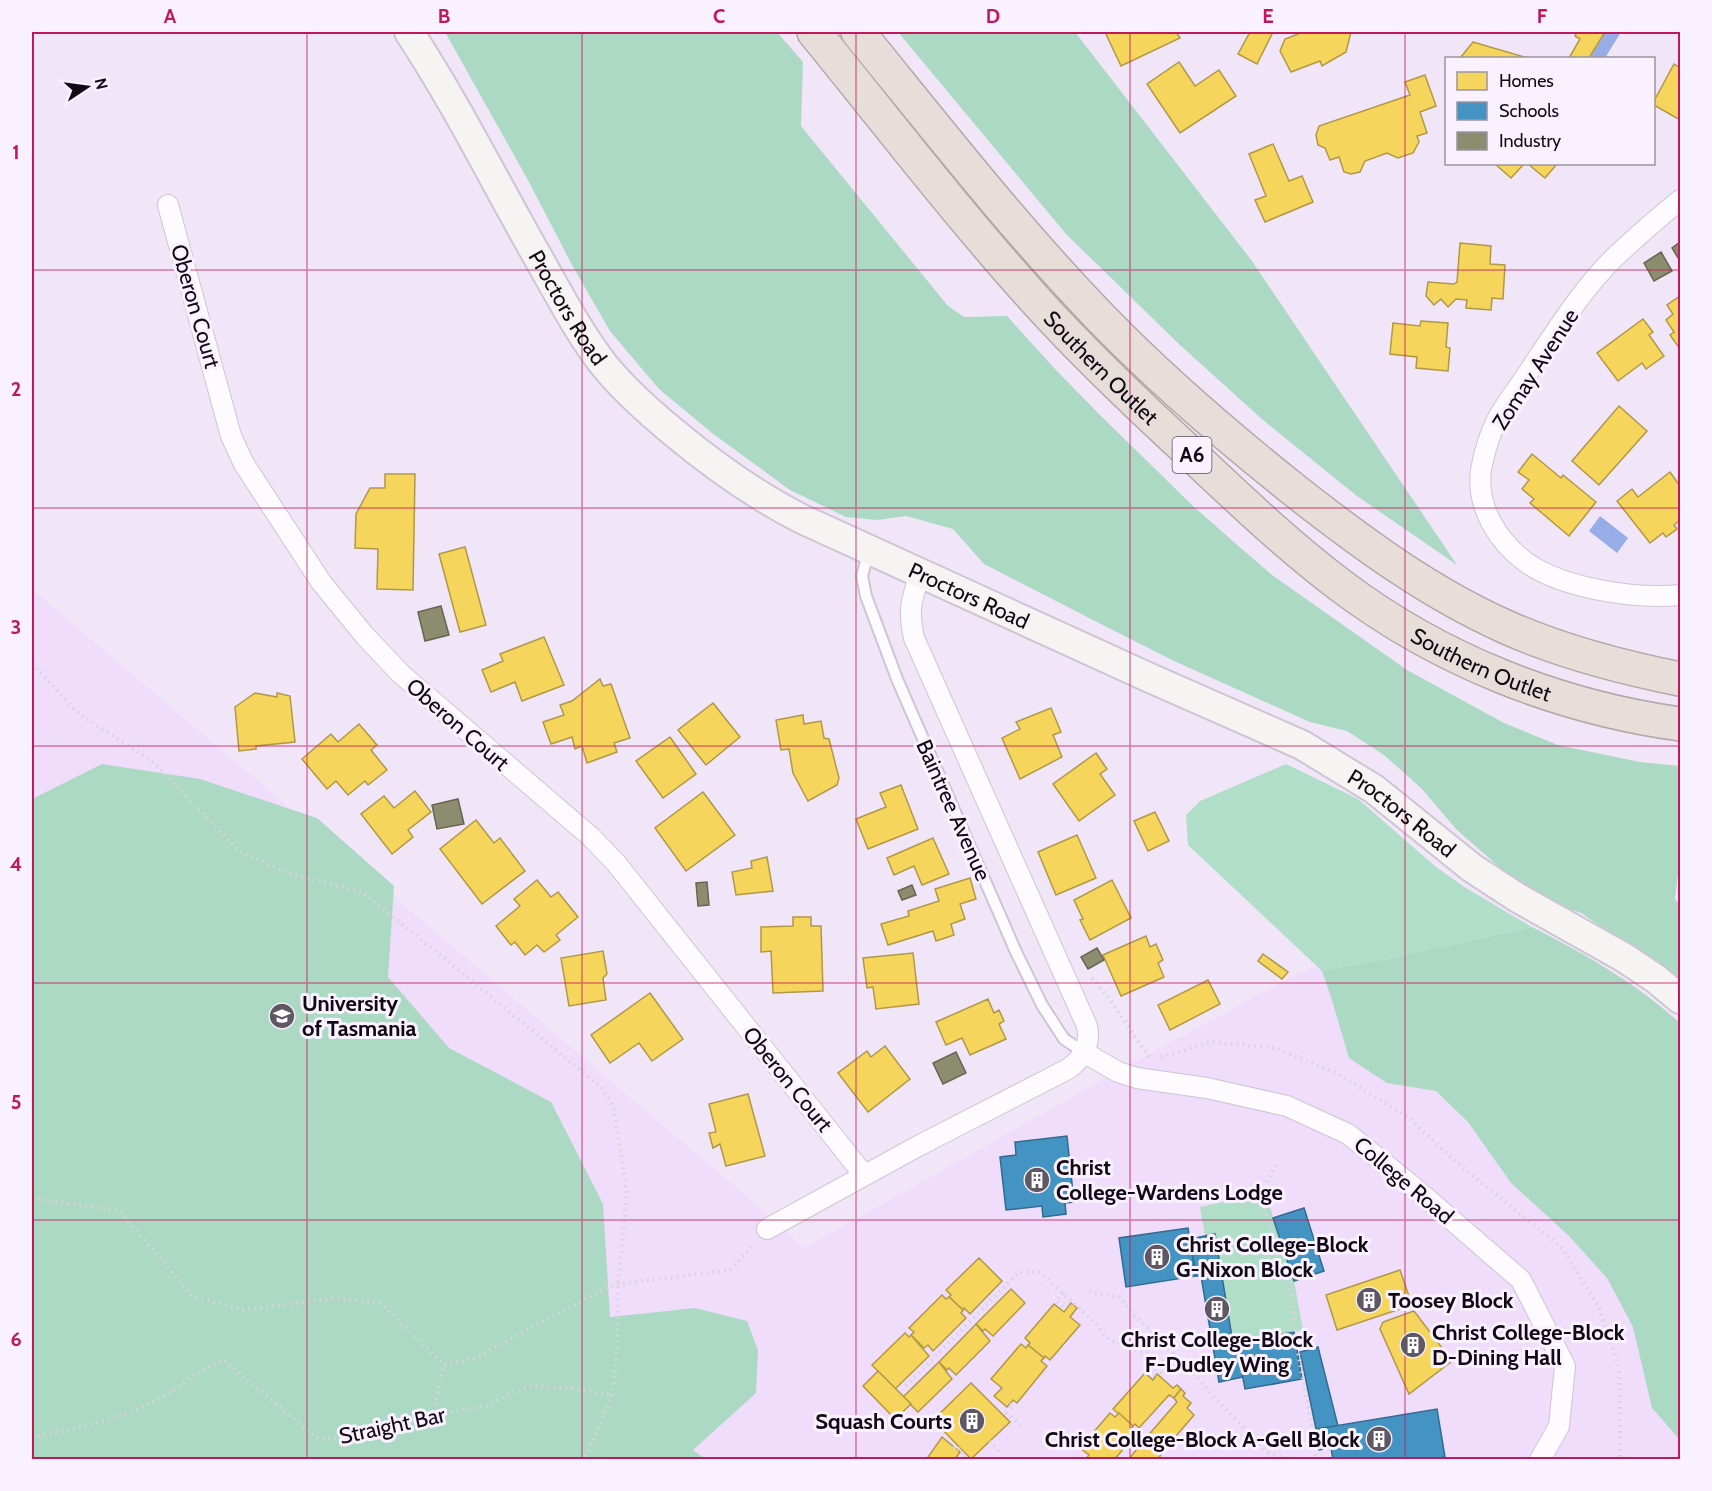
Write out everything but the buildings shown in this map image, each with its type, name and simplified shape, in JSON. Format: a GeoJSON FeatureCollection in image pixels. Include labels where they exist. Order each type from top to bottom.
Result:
{"type":"FeatureCollection","features":[{"type":"Feature","properties":{"kind":"highway","name":"Southern Outlet"},"geometry":{"type":"LineString","coordinates":[[814,32],[982,239],[1073,340],[1140,407],[1272,529],[1341,586],[1390,619],[1460,658],[1502,677],[1590,706],[1680,724]]}},
{"type":"Feature","properties":{"kind":"highway","name":"Southern Outlet"},"geometry":{"type":"LineString","coordinates":[[858,32],[1027,236],[1103,320],[1204,415],[1300,494],[1346,530],[1422,583],[1461,605],[1545,643],[1591,658],[1680,679]]}},
{"type":"Feature","properties":{"kind":"street","name":"Proctors Road"},"geometry":{"type":"LineString","coordinates":[[409,32],[441,83],[581,334],[626,390],[663,424],[738,483],[771,503],[920,574],[1311,750],[1374,789],[1472,868],[1518,898],[1623,957],[1656,979],[1680,999]]}},
{"type":"Feature","properties":{"kind":"street","name":"Zomay Avenue"},"geometry":{"type":"LineString","coordinates":[[1680,200],[1615,257],[1598,276],[1544,349],[1498,418],[1481,471],[1481,494],[1488,518],[1500,538],[1517,556],[1539,571],[1614,591],[1644,596],[1680,595]]}},
{"type":"Feature","properties":{"kind":"street","name":"Oberon Court"},"geometry":{"type":"LineString","coordinates":[[168,205],[231,436],[244,464],[321,582],[400,674],[591,837],[616,863],[864,1175]]}},
{"type":"Feature","properties":{"kind":"street","name":"Baintree Avenue"},"geometry":{"type":"LineString","coordinates":[[920,574],[910,602],[910,619],[914,638],[1087,1026],[1088,1040],[1085,1053]]}},
{"type":"Feature","properties":{"kind":"street"},"geometry":{"type":"LineString","coordinates":[[767,1230],[864,1175],[1068,1069],[1085,1053]]}},
{"type":"Feature","properties":{"kind":"street","name":"College Road"},"geometry":{"type":"LineString","coordinates":[[1085,1053],[1127,1075],[1207,1088],[1287,1106],[1348,1134],[1402,1177],[1521,1280],[1565,1366],[1559,1426],[1540,1460]]}},
{"type":"Feature","properties":{"kind":"lane","name":"Baintree Avenue"},"geometry":{"type":"LineString","coordinates":[[869,550],[862,576],[866,596],[897,679],[1016,952],[1042,1005],[1064,1040],[1085,1053]]}},
{"type":"Feature","properties":{"kind":"path"},"geometry":{"type":"LineString","coordinates":[[32,664],[79,714],[153,762],[239,851],[291,874],[364,893],[602,1088],[614,1108],[627,1194],[618,1284],[617,1353],[612,1395],[590,1448],[582,1460]]}},
{"type":"Feature","properties":{"kind":"path"},"geometry":{"type":"LineString","coordinates":[[1276,1165],[1260,1194],[1291,1293],[1316,1460]]}},
{"type":"Feature","properties":{"kind":"path"},"geometry":{"type":"LineString","coordinates":[[32,1198],[119,1211],[194,1296],[242,1310],[335,1298],[380,1303],[444,1365]]}},
{"type":"Feature","properties":{"kind":"path"},"geometry":{"type":"LineString","coordinates":[[444,1365],[475,1358],[606,1288],[618,1284],[730,1270],[767,1230]]}},
{"type":"Feature","properties":{"kind":"path"},"geometry":{"type":"LineString","coordinates":[[906,1386],[1019,1272],[1040,1272],[1096,1324],[1108,1340],[1162,1359],[1170,1368]]}},
{"type":"Feature","properties":{"kind":"path"},"geometry":{"type":"LineString","coordinates":[[1089,1292],[1120,1297],[1133,1314],[1191,1369],[1215,1398],[1268,1452],[1287,1460]]}},
{"type":"Feature","properties":{"kind":"path"},"geometry":{"type":"LineString","coordinates":[[1064,1293],[1056,1301],[1066,1310]]}},
{"type":"Feature","properties":{"kind":"path"},"geometry":{"type":"LineString","coordinates":[[1155,1376],[1151,1372],[1155,1368],[1162,1375],[1179,1359]]}},
{"type":"Feature","properties":{"kind":"path","name":"Straight Bar"},"geometry":{"type":"LineString","coordinates":[[32,1437],[90,1425],[157,1400],[207,1365],[224,1360],[318,1439],[359,1437],[432,1416],[486,1406],[528,1386],[571,1388],[612,1395]]}},
{"type":"Feature","properties":{"kind":"path"},"geometry":{"type":"LineString","coordinates":[[432,1416],[444,1365]]}},
{"type":"Feature","properties":{"kind":"path"},"geometry":{"type":"LineString","coordinates":[[1011,1403],[1013,1406],[1007,1413],[1021,1425]]}},
{"type":"Feature","properties":{"kind":"path"},"geometry":{"type":"LineString","coordinates":[[990,1441],[1000,1452]]}},
{"type":"Feature","properties":{"kind":"path"},"geometry":{"type":"LineString","coordinates":[[954,1448],[956,1446],[966,1456],[963,1460]]}},
{"type":"Feature","properties":{"kind":"shaded area","name":"University of Tasmania"},"geometry":{"type":"Polygon","coordinates":[[[32,589],[758,1206],[804,1248],[1143,1057],[1297,974],[1422,920],[1680,1161],[1680,1459],[32,1459],[32,589]]]}},
{"type":"Feature","properties":{"kind":"green space"},"geometry":{"type":"Polygon","coordinates":[[[445,32],[777,32],[803,62],[801,126],[948,306],[964,317],[1007,316],[1100,415],[1193,506],[1272,575],[1407,670],[1504,723],[1558,745],[1640,762],[1680,766],[1680,857],[1675,899],[1680,905],[1680,980],[1581,913],[1553,903],[1505,872],[1457,830],[1421,788],[1384,755],[1347,731],[1310,722],[1174,661],[1095,621],[984,564],[953,529],[906,516],[877,520],[846,517],[790,490],[712,433],[659,389],[610,331],[445,32]]]}},
{"type":"Feature","properties":{"kind":"green space"},"geometry":{"type":"Polygon","coordinates":[[[898,32],[1075,32],[1252,261],[1457,565],[1357,496],[1263,420],[1181,346],[1066,234],[898,32]]]}},
{"type":"Feature","properties":{"kind":"green space"},"geometry":{"type":"Polygon","coordinates":[[[102,764],[200,779],[317,818],[394,886],[388,977],[449,1048],[551,1102],[603,1204],[610,1317],[695,1308],[747,1321],[758,1350],[756,1393],[693,1450],[705,1459],[32,1459],[32,799],[102,764]]]}},
{"type":"Feature","properties":{"kind":"green space"},"geometry":{"type":"Polygon","coordinates":[[[1286,764],[1358,799],[1436,867],[1466,888],[1532,927],[1322,971],[1188,845],[1186,815],[1200,801],[1286,764]]]}},
{"type":"Feature","properties":{"kind":"green space"},"geometry":{"type":"Polygon","coordinates":[[[1532,927],[1609,970],[1646,995],[1680,1023],[1680,1440],[1652,1408],[1633,1327],[1607,1278],[1568,1235],[1511,1183],[1468,1122],[1436,1091],[1387,1083],[1349,1058],[1322,971],[1532,927]]]}},
{"type":"Feature","properties":{"kind":"green space"},"geometry":{"type":"Polygon","coordinates":[[[1267,1192],[1273,1218],[1294,1281],[1303,1330],[1233,1343],[1205,1236],[1200,1207],[1267,1192]]]}},
{"type":"Feature","properties":{"kind":"water"},"geometry":{"type":"Polygon","coordinates":[[[1605,32],[1621,32],[1606,57],[1591,57],[1605,32]]]}},
{"type":"Feature","properties":{"kind":"water"},"geometry":{"type":"Polygon","coordinates":[[[1600,516],[1628,538],[1617,553],[1589,531],[1600,516]]]}},
{"type":"Feature","properties":{"kind":"place","name":"University of Tasmania"},"geometry":{"type":"Point","coordinates":[282,1016]}},
{"type":"Feature","properties":{"kind":"place","name":"Christ College-Wardens Lodge"},"geometry":{"type":"Point","coordinates":[1037,1180]}},
{"type":"Feature","properties":{"kind":"place","name":"Christ College-Block G-Nixon Block"},"geometry":{"type":"Point","coordinates":[1157,1257]}},
{"type":"Feature","properties":{"kind":"place","name":"Toosey Block"},"geometry":{"type":"Point","coordinates":[1369,1300]}},
{"type":"Feature","properties":{"kind":"place","name":"Christ College-Block F-Dudley Wing"},"geometry":{"type":"Point","coordinates":[1217,1309]}},
{"type":"Feature","properties":{"kind":"place","name":"Christ College-Block D-Dining Hall"},"geometry":{"type":"Point","coordinates":[1413,1345]}},
{"type":"Feature","properties":{"kind":"place","name":"Squash Courts"},"geometry":{"type":"Point","coordinates":[972,1421]}},
{"type":"Feature","properties":{"kind":"place","name":"Christ College-Block A-Gell Block"},"geometry":{"type":"Point","coordinates":[1379,1439]}}]}
